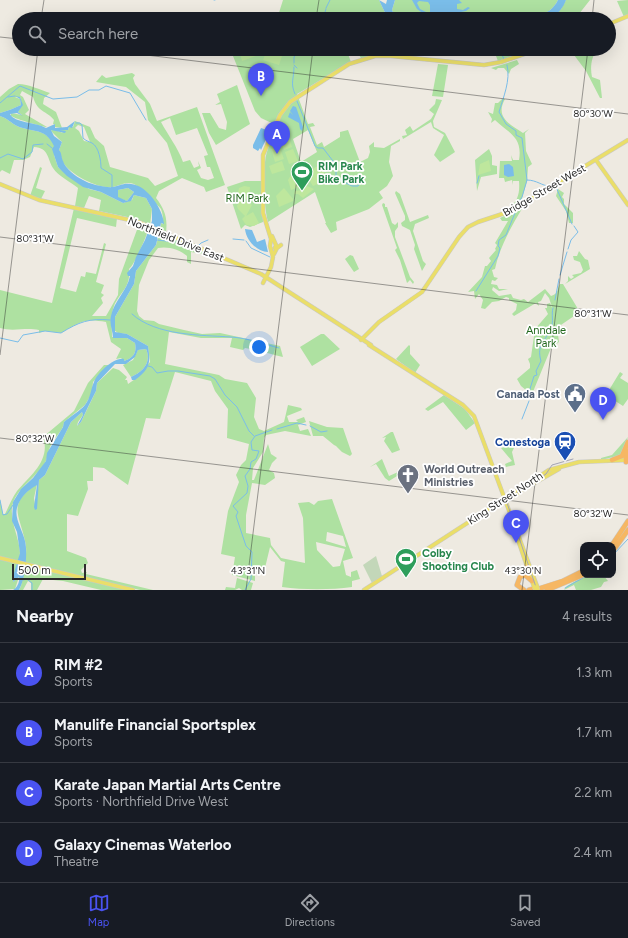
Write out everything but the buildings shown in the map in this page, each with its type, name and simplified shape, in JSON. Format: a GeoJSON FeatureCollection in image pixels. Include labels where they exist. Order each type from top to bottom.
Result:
{"type":"FeatureCollection","features":[{"type":"Feature","properties":{"kind":"highway"},"geometry":{"type":"LineString","coordinates":[[627,446],[628,453]]}},
{"type":"Feature","properties":{"kind":"highway"},"geometry":{"type":"LineString","coordinates":[[612,460],[621,457],[627,446]]}},
{"type":"Feature","properties":{"kind":"highway"},"geometry":{"type":"LineString","coordinates":[[627,446],[627,461]]}},
{"type":"Feature","properties":{"kind":"highway"},"geometry":{"type":"LineString","coordinates":[[614,542],[628,521]]}},
{"type":"Feature","properties":{"kind":"highway"},"geometry":{"type":"LineString","coordinates":[[616,547],[628,530]]}},
{"type":"Feature","properties":{"kind":"highway"},"geometry":{"type":"LineString","coordinates":[[515,590],[517,578],[526,572],[527,567]]}},
{"type":"Feature","properties":{"kind":"highway"},"geometry":{"type":"LineString","coordinates":[[536,589],[547,588],[580,572]]}},
{"type":"Feature","properties":{"kind":"highway"},"geometry":{"type":"LineString","coordinates":[[524,590],[518,585],[520,577],[527,576],[532,580]]}},
{"type":"Feature","properties":{"kind":"highway"},"geometry":{"type":"LineString","coordinates":[[529,590],[547,588],[580,576]]}},
{"type":"Feature","properties":{"kind":"highway"},"geometry":{"type":"LineString","coordinates":[[562,590],[580,577]]}},
{"type":"Feature","properties":{"kind":"main road"},"geometry":{"type":"LineString","coordinates":[[616,21],[628,17]]}},
{"type":"Feature","properties":{"kind":"main road"},"geometry":{"type":"LineString","coordinates":[[265,278],[273,261],[273,245],[263,214],[263,155],[283,111],[293,99],[349,64],[375,56],[390,56],[484,65],[501,62],[519,56]]}},
{"type":"Feature","properties":{"kind":"main road"},"geometry":{"type":"LineString","coordinates":[[265,278],[274,264],[274,254],[265,213],[265,155],[267,147],[284,112],[299,98],[350,66],[375,58],[484,66],[505,63],[524,56]]}},
{"type":"Feature","properties":{"kind":"main road","name":"Bridge Street West"},"geometry":{"type":"LineString","coordinates":[[362,339],[379,322],[422,292],[459,237],[468,227],[511,211],[628,140]]}},
{"type":"Feature","properties":{"kind":"main road"},"geometry":{"type":"LineString","coordinates":[[596,160],[628,205]]}},
{"type":"Feature","properties":{"kind":"main road","name":"Northfield Drive East"},"geometry":{"type":"LineString","coordinates":[[0,184],[39,200],[127,218],[149,226],[259,274],[276,284],[469,410],[478,423],[505,500]]}},
{"type":"Feature","properties":{"kind":"main road"},"geometry":{"type":"LineString","coordinates":[[274,254],[277,248],[281,245]]}},
{"type":"Feature","properties":{"kind":"main road"},"geometry":{"type":"LineString","coordinates":[[366,335],[370,344]]}},
{"type":"Feature","properties":{"kind":"main road","name":"King Street North"},"geometry":{"type":"LineString","coordinates":[[364,590],[505,500],[549,470],[581,463],[612,460],[627,461]]}},
{"type":"Feature","properties":{"kind":"main road","name":"King Street North"},"geometry":{"type":"LineString","coordinates":[[581,463],[627,461]]}},
{"type":"Feature","properties":{"kind":"main road"},"geometry":{"type":"LineString","coordinates":[[505,500],[527,567],[536,589]]}},
{"type":"Feature","properties":{"kind":"main road"},"geometry":{"type":"LineString","coordinates":[[505,500],[536,589]]}},
{"type":"Feature","properties":{"kind":"main road"},"geometry":{"type":"LineString","coordinates":[[0,558],[133,590]]}},
{"type":"Feature","properties":{"kind":"green space"},"geometry":{"type":"Polygon","coordinates":[[[283,0],[379,0],[385,12],[279,12],[283,0]]]}},
{"type":"Feature","properties":{"kind":"green space"},"geometry":{"type":"Polygon","coordinates":[[[395,0],[558,0],[547,12],[393,12],[392,10],[395,0]]]}},
{"type":"Feature","properties":{"kind":"green space"},"geometry":{"type":"Polygon","coordinates":[[[566,0],[590,0],[581,12],[557,12],[566,0]]]}},
{"type":"Feature","properties":{"kind":"green space"},"geometry":{"type":"Polygon","coordinates":[[[628,0],[628,15],[624,17],[617,1],[628,0]]]}},
{"type":"Feature","properties":{"kind":"green space","name":"RIM Park"},"geometry":{"type":"Polygon","coordinates":[[[233,56],[349,56],[351,62],[297,94],[308,124],[313,123],[315,126],[310,127],[317,145],[322,142],[324,147],[340,137],[340,132],[348,130],[360,162],[368,158],[370,152],[369,146],[374,142],[374,147],[384,148],[400,139],[400,141],[391,146],[389,162],[393,176],[387,186],[379,192],[383,198],[369,209],[336,222],[337,230],[331,233],[325,223],[315,192],[268,222],[264,192],[265,162],[268,148],[278,126],[261,118],[255,111],[233,56]],[[308,130],[293,139],[301,162],[317,152],[308,130]]]}},
{"type":"Feature","properties":{"kind":"green space"},"geometry":{"type":"Polygon","coordinates":[[[240,56],[256,56],[242,61],[240,56]]]}},
{"type":"Feature","properties":{"kind":"green space"},"geometry":{"type":"Polygon","coordinates":[[[265,56],[282,56],[279,65],[263,60],[265,56]]]}},
{"type":"Feature","properties":{"kind":"green space"},"geometry":{"type":"Polygon","coordinates":[[[360,56],[371,56],[361,58],[360,56]]]}},
{"type":"Feature","properties":{"kind":"green space"},"geometry":{"type":"Polygon","coordinates":[[[496,56],[512,56],[498,61],[496,56]]]}},
{"type":"Feature","properties":{"kind":"green space"},"geometry":{"type":"Polygon","coordinates":[[[575,56],[594,56],[592,59],[591,74],[592,77],[600,80],[602,98],[600,98],[586,71],[575,56]]]}},
{"type":"Feature","properties":{"kind":"green space"},"geometry":{"type":"Polygon","coordinates":[[[517,60],[519,64],[511,69],[509,74],[504,68],[498,68],[496,70],[491,68],[517,60]]]}},
{"type":"Feature","properties":{"kind":"green space"},"geometry":{"type":"Polygon","coordinates":[[[438,64],[448,65],[443,97],[432,96],[438,64]]]}},
{"type":"Feature","properties":{"kind":"green space"},"geometry":{"type":"Polygon","coordinates":[[[132,73],[135,75],[133,78],[135,84],[150,104],[157,121],[197,107],[225,185],[206,192],[204,187],[182,178],[159,191],[156,198],[165,214],[166,232],[160,230],[161,223],[163,224],[161,209],[136,185],[128,183],[107,187],[93,184],[73,173],[62,161],[59,150],[62,142],[51,131],[52,129],[63,133],[60,130],[68,130],[69,127],[73,127],[75,121],[90,127],[95,138],[104,146],[110,167],[148,178],[155,186],[178,176],[167,143],[148,120],[145,102],[126,87],[96,82],[102,75],[106,78],[132,73]],[[170,118],[161,122],[183,162],[190,160],[194,168],[199,166],[198,161],[201,168],[197,170],[201,178],[208,180],[214,178],[210,167],[207,167],[204,156],[208,155],[197,128],[176,135],[170,118]],[[78,125],[75,128],[79,131],[84,141],[90,142],[84,127],[78,125]]]}},
{"type":"Feature","properties":{"kind":"green space"},"geometry":{"type":"Polygon","coordinates":[[[18,84],[30,86],[50,93],[44,98],[43,104],[56,112],[62,128],[55,127],[55,124],[53,124],[54,120],[37,106],[33,97],[22,91],[20,95],[23,97],[29,110],[25,114],[47,127],[29,123],[11,116],[11,113],[22,115],[18,112],[22,104],[20,97],[15,97],[20,99],[21,105],[0,113],[0,97],[9,89],[18,84]]]}},
{"type":"Feature","properties":{"kind":"green space"},"geometry":{"type":"Polygon","coordinates":[[[237,85],[250,124],[216,145],[209,133],[202,113],[210,113],[219,128],[226,130],[227,122],[221,104],[215,105],[220,102],[217,94],[237,85]]]}},
{"type":"Feature","properties":{"kind":"green space"},"geometry":{"type":"Polygon","coordinates":[[[436,99],[442,100],[433,121],[434,127],[445,133],[455,152],[440,162],[434,155],[444,135],[433,128],[431,122],[403,139],[402,136],[407,135],[405,130],[410,126],[413,131],[431,119],[434,114],[429,110],[435,104],[436,99]]]}},
{"type":"Feature","properties":{"kind":"green space"},"geometry":{"type":"Polygon","coordinates":[[[502,99],[505,99],[502,105],[502,111],[505,119],[523,133],[529,129],[525,133],[526,151],[532,164],[528,167],[527,181],[520,205],[508,211],[507,209],[514,204],[518,197],[519,181],[513,181],[513,185],[512,180],[505,182],[504,178],[499,178],[500,161],[512,161],[511,155],[513,160],[519,160],[520,152],[517,140],[513,136],[495,120],[491,123],[492,119],[488,112],[493,114],[495,103],[498,103],[502,99]]]}},
{"type":"Feature","properties":{"kind":"green space"},"geometry":{"type":"Polygon","coordinates":[[[0,116],[17,126],[43,133],[47,136],[55,146],[54,155],[58,167],[71,178],[89,189],[101,192],[123,203],[132,200],[134,195],[146,198],[152,209],[150,225],[132,218],[99,211],[101,200],[89,196],[84,208],[75,206],[78,188],[55,171],[47,154],[42,149],[34,147],[30,157],[23,160],[14,160],[10,174],[2,170],[0,172],[0,116]]]}},
{"type":"Feature","properties":{"kind":"green space"},"geometry":{"type":"Polygon","coordinates":[[[288,134],[292,147],[284,150],[279,137],[288,134]]]}},
{"type":"Feature","properties":{"kind":"green space"},"geometry":{"type":"Polygon","coordinates":[[[279,146],[284,159],[275,162],[271,149],[279,146]]]}},
{"type":"Feature","properties":{"kind":"green space"},"geometry":{"type":"Polygon","coordinates":[[[293,149],[298,161],[289,164],[285,152],[293,149]]]}},
{"type":"Feature","properties":{"kind":"green space"},"geometry":{"type":"Polygon","coordinates":[[[489,149],[492,156],[492,165],[497,166],[497,174],[481,177],[477,191],[475,160],[489,149]]]}},
{"type":"Feature","properties":{"kind":"green space"},"geometry":{"type":"Polygon","coordinates":[[[489,160],[491,171],[478,175],[480,164],[489,160]]]}},
{"type":"Feature","properties":{"kind":"green space"},"geometry":{"type":"Polygon","coordinates":[[[282,161],[285,170],[272,174],[269,166],[282,161]]]}},
{"type":"Feature","properties":{"kind":"green space"},"geometry":{"type":"Polygon","coordinates":[[[318,166],[328,177],[327,180],[313,186],[309,177],[310,172],[318,166]]]}},
{"type":"Feature","properties":{"kind":"green space"},"geometry":{"type":"Polygon","coordinates":[[[40,167],[42,168],[36,188],[45,191],[41,199],[30,196],[40,167]]]}},
{"type":"Feature","properties":{"kind":"green space"},"geometry":{"type":"Polygon","coordinates":[[[296,172],[305,182],[304,185],[291,190],[288,180],[291,175],[296,172]]]}},
{"type":"Feature","properties":{"kind":"green space","name":"RIM Park"},"geometry":{"type":"Polygon","coordinates":[[[245,181],[261,181],[263,222],[250,227],[245,225],[241,229],[227,187],[245,181]]]}},
{"type":"Feature","properties":{"kind":"green space"},"geometry":{"type":"Polygon","coordinates":[[[244,186],[250,187],[249,200],[237,197],[239,188],[244,186]]]}},
{"type":"Feature","properties":{"kind":"green space","name":"RIM Park Bike Park"},"geometry":{"type":"Polygon","coordinates":[[[307,186],[314,189],[303,198],[298,194],[294,194],[295,191],[303,190],[307,186]]]}},
{"type":"Feature","properties":{"kind":"green space"},"geometry":{"type":"Polygon","coordinates":[[[128,188],[134,192],[127,201],[118,198],[118,190],[128,188]]]}},
{"type":"Feature","properties":{"kind":"green space"},"geometry":{"type":"Polygon","coordinates":[[[284,188],[293,201],[279,207],[276,196],[284,188]]]}},
{"type":"Feature","properties":{"kind":"green space"},"geometry":{"type":"Polygon","coordinates":[[[558,189],[564,193],[562,197],[564,199],[564,204],[573,213],[573,223],[569,223],[566,211],[556,196],[558,189]]]}},
{"type":"Feature","properties":{"kind":"green space"},"geometry":{"type":"Polygon","coordinates":[[[396,191],[400,194],[410,222],[428,215],[429,218],[415,224],[413,231],[423,261],[426,264],[422,271],[414,249],[415,245],[410,230],[402,226],[401,223],[405,220],[405,216],[395,193],[396,191]]]}},
{"type":"Feature","properties":{"kind":"green space"},"geometry":{"type":"Polygon","coordinates":[[[241,199],[252,205],[246,216],[253,212],[259,223],[254,226],[246,225],[242,219],[245,216],[237,206],[241,199]]]}},
{"type":"Feature","properties":{"kind":"green space"},"geometry":{"type":"Polygon","coordinates":[[[383,203],[385,204],[385,207],[387,207],[392,223],[395,225],[398,222],[395,237],[410,277],[414,282],[413,284],[410,280],[407,283],[400,260],[395,250],[397,248],[382,205],[383,203]]]}},
{"type":"Feature","properties":{"kind":"green space","name":"Anndale Park"},"geometry":{"type":"Polygon","coordinates":[[[523,207],[510,229],[495,269],[492,270],[494,277],[498,278],[495,281],[492,280],[491,284],[497,285],[499,289],[508,289],[499,291],[493,287],[492,290],[499,296],[511,294],[513,298],[521,300],[524,299],[528,302],[545,289],[551,296],[554,295],[560,284],[563,284],[578,309],[584,313],[574,316],[558,327],[557,331],[559,330],[560,335],[558,335],[559,342],[551,348],[530,399],[525,397],[527,391],[521,386],[517,379],[530,368],[528,359],[531,357],[535,329],[548,314],[545,308],[547,308],[547,304],[550,303],[553,310],[549,298],[545,293],[541,301],[538,302],[539,306],[536,303],[514,316],[512,314],[516,310],[517,304],[509,300],[509,298],[506,297],[499,301],[492,302],[485,309],[481,308],[483,300],[479,294],[475,299],[474,291],[468,292],[482,277],[485,266],[487,266],[491,261],[489,258],[496,250],[497,245],[495,243],[508,221],[502,221],[500,218],[523,207]]]}},
{"type":"Feature","properties":{"kind":"green space"},"geometry":{"type":"Polygon","coordinates":[[[74,208],[117,218],[116,227],[77,218],[60,288],[76,292],[81,276],[85,277],[86,272],[96,274],[104,243],[106,244],[96,282],[104,285],[101,293],[104,295],[101,298],[103,303],[92,316],[106,316],[118,295],[119,279],[139,224],[149,228],[143,244],[129,269],[127,285],[116,301],[112,314],[112,337],[127,338],[135,343],[134,355],[124,361],[121,358],[116,359],[121,349],[111,342],[106,322],[92,320],[82,322],[61,333],[45,331],[39,333],[39,330],[34,329],[10,330],[0,328],[0,290],[52,303],[74,208]]]}},
{"type":"Feature","properties":{"kind":"green space"},"geometry":{"type":"Polygon","coordinates":[[[160,232],[204,251],[203,254],[191,252],[191,264],[187,262],[187,256],[177,250],[162,247],[158,248],[149,260],[139,285],[137,311],[139,316],[144,320],[154,321],[159,324],[202,334],[220,333],[280,346],[283,357],[245,348],[243,350],[230,347],[232,338],[201,338],[169,332],[165,364],[219,375],[225,379],[247,383],[256,398],[254,417],[259,429],[264,431],[284,422],[288,405],[301,408],[302,410],[287,416],[289,422],[298,422],[296,420],[304,417],[306,422],[298,425],[300,431],[308,429],[311,436],[285,431],[266,435],[264,438],[263,452],[253,468],[252,480],[254,480],[268,444],[271,454],[277,458],[272,463],[269,470],[274,473],[275,478],[265,485],[252,483],[246,515],[246,533],[270,538],[271,545],[281,558],[305,563],[303,518],[298,503],[309,502],[314,505],[318,501],[332,499],[353,558],[343,561],[346,575],[351,577],[351,572],[357,570],[360,579],[352,581],[352,587],[335,589],[299,589],[282,587],[285,562],[281,561],[270,547],[264,572],[255,571],[255,581],[232,575],[235,557],[221,554],[228,511],[239,482],[236,475],[241,465],[246,460],[249,444],[227,438],[228,409],[215,391],[211,381],[175,372],[160,419],[146,418],[128,485],[104,468],[93,467],[93,481],[87,481],[88,489],[78,516],[67,514],[67,551],[86,558],[88,563],[81,570],[82,573],[87,572],[86,574],[153,590],[140,590],[25,563],[26,544],[18,516],[18,503],[28,491],[37,484],[34,498],[36,510],[39,480],[45,475],[71,422],[82,412],[83,415],[77,426],[81,422],[96,391],[97,383],[113,368],[119,370],[127,377],[125,380],[127,380],[128,384],[138,377],[150,362],[148,346],[127,334],[118,333],[114,330],[115,317],[134,284],[136,271],[156,245],[160,232]],[[327,532],[326,541],[346,547],[343,536],[327,532]],[[316,542],[317,550],[333,567],[340,566],[345,549],[316,542]]]}},
{"type":"Feature","properties":{"kind":"green space"},"geometry":{"type":"Polygon","coordinates":[[[579,251],[585,259],[588,260],[590,269],[565,284],[568,281],[568,276],[571,279],[574,277],[572,275],[581,273],[583,270],[580,262],[574,260],[573,256],[577,256],[579,251]]]}},
{"type":"Feature","properties":{"kind":"green space"},"geometry":{"type":"Polygon","coordinates":[[[350,255],[353,256],[359,269],[354,272],[345,259],[350,255]]]}},
{"type":"Feature","properties":{"kind":"green space"},"geometry":{"type":"Polygon","coordinates":[[[321,334],[324,334],[340,349],[312,366],[300,347],[321,334]]]}},
{"type":"Feature","properties":{"kind":"green space"},"geometry":{"type":"Polygon","coordinates":[[[409,345],[410,354],[420,365],[415,373],[396,359],[409,345]]]}},
{"type":"Feature","properties":{"kind":"green space"},"geometry":{"type":"Polygon","coordinates":[[[146,349],[148,358],[145,366],[131,377],[123,365],[133,360],[138,350],[146,349]]]}},
{"type":"Feature","properties":{"kind":"green space"},"geometry":{"type":"Polygon","coordinates":[[[104,365],[109,365],[93,382],[92,393],[85,405],[64,422],[64,425],[51,445],[45,463],[15,498],[12,518],[20,552],[13,582],[19,577],[15,589],[0,590],[0,500],[3,514],[5,514],[17,491],[38,467],[42,460],[45,445],[43,437],[74,411],[88,383],[104,365]]]}},
{"type":"Feature","properties":{"kind":"green space"},"geometry":{"type":"Polygon","coordinates":[[[620,372],[623,374],[620,378],[628,383],[628,399],[623,406],[606,395],[620,372]]]}},
{"type":"Feature","properties":{"kind":"green space"},"geometry":{"type":"Polygon","coordinates":[[[444,395],[465,409],[475,423],[466,430],[443,402],[428,411],[425,409],[444,395]]]}},
{"type":"Feature","properties":{"kind":"green space"},"geometry":{"type":"Polygon","coordinates":[[[309,421],[327,427],[343,428],[352,454],[350,456],[342,452],[323,436],[313,436],[309,421]]]}},
{"type":"Feature","properties":{"kind":"green space"},"geometry":{"type":"Polygon","coordinates":[[[393,432],[400,450],[392,453],[384,441],[386,437],[382,438],[393,432]]]}},
{"type":"Feature","properties":{"kind":"green space"},"geometry":{"type":"Polygon","coordinates":[[[628,437],[621,455],[601,460],[601,458],[612,455],[628,437]]]}},
{"type":"Feature","properties":{"kind":"green space"},"geometry":{"type":"Polygon","coordinates":[[[514,443],[516,444],[512,452],[515,465],[506,467],[505,464],[512,461],[501,448],[513,445],[514,443]]]}},
{"type":"Feature","properties":{"kind":"green space"},"geometry":{"type":"Polygon","coordinates":[[[382,459],[389,476],[405,469],[407,473],[402,473],[389,481],[385,478],[376,464],[370,467],[382,459]]]}},
{"type":"Feature","properties":{"kind":"green space"},"geometry":{"type":"Polygon","coordinates":[[[376,556],[382,576],[372,583],[363,565],[376,556]]]}},
{"type":"Feature","properties":{"kind":"green space"},"geometry":{"type":"Polygon","coordinates":[[[25,565],[126,590],[101,590],[63,581],[43,579],[37,590],[31,590],[31,583],[28,581],[23,590],[19,590],[25,565]]]}},
{"type":"Feature","properties":{"kind":"green space"},"geometry":{"type":"Polygon","coordinates":[[[237,578],[253,583],[251,590],[242,590],[239,588],[235,590],[225,590],[226,587],[235,588],[237,578]]]}},
{"type":"Feature","properties":{"kind":"green space"},"geometry":{"type":"Polygon","coordinates":[[[581,578],[606,578],[608,581],[604,582],[601,587],[591,590],[576,590],[574,585],[564,590],[567,586],[581,578]]]}},
{"type":"Feature","properties":{"kind":"water"},"geometry":{"type":"Polygon","coordinates":[[[379,0],[386,4],[387,0],[395,0],[392,10],[393,12],[385,12],[379,0]]]}},
{"type":"Feature","properties":{"kind":"water"},"geometry":{"type":"Polygon","coordinates":[[[412,0],[459,0],[462,3],[457,4],[457,9],[463,10],[468,7],[470,8],[461,12],[430,12],[430,5],[428,2],[419,1],[417,3],[420,9],[426,12],[421,12],[417,9],[412,0]]]}},
{"type":"Feature","properties":{"kind":"water"},"geometry":{"type":"Polygon","coordinates":[[[558,0],[566,0],[558,12],[547,12],[554,6],[558,0]]]}},
{"type":"Feature","properties":{"kind":"water"},"geometry":{"type":"Polygon","coordinates":[[[15,96],[20,97],[23,105],[18,112],[23,116],[17,113],[10,114],[12,117],[21,121],[46,128],[55,124],[55,128],[67,127],[75,121],[72,128],[69,127],[68,130],[60,130],[66,131],[65,133],[51,130],[54,136],[62,142],[59,150],[61,152],[62,160],[71,172],[77,177],[98,185],[115,187],[125,184],[137,185],[148,193],[153,199],[161,212],[164,224],[161,223],[156,245],[136,271],[134,284],[115,317],[115,332],[127,334],[148,346],[149,362],[148,366],[140,376],[135,380],[132,380],[131,377],[143,369],[147,362],[148,354],[146,349],[138,350],[135,357],[126,364],[115,364],[97,383],[96,391],[81,422],[77,426],[83,415],[82,412],[71,422],[45,475],[39,480],[37,509],[35,510],[34,507],[37,485],[20,500],[16,512],[25,541],[26,559],[21,586],[19,590],[13,590],[19,581],[19,577],[13,582],[20,553],[17,532],[12,521],[13,502],[21,489],[33,478],[46,461],[47,453],[63,427],[64,422],[85,405],[89,399],[94,382],[99,374],[116,360],[124,359],[124,361],[134,355],[135,343],[127,338],[113,338],[111,319],[115,306],[130,276],[128,276],[127,273],[133,266],[152,221],[152,209],[146,198],[134,195],[131,201],[123,203],[101,192],[83,187],[67,176],[58,167],[52,149],[54,146],[47,136],[43,133],[17,126],[0,116],[0,113],[21,105],[20,99],[15,96]],[[128,188],[118,190],[118,197],[127,201],[134,192],[128,188]]]}},
{"type":"Feature","properties":{"kind":"water"},"geometry":{"type":"Polygon","coordinates":[[[293,106],[296,107],[303,127],[302,131],[299,123],[288,117],[290,112],[293,115],[290,111],[293,106]]]}},
{"type":"Feature","properties":{"kind":"water"},"geometry":{"type":"Polygon","coordinates":[[[261,128],[270,131],[261,150],[260,148],[258,151],[253,148],[253,145],[261,128]]]}},
{"type":"Feature","properties":{"kind":"water"},"geometry":{"type":"Polygon","coordinates":[[[509,164],[513,167],[514,176],[508,177],[504,175],[504,165],[509,164]]]}},
{"type":"Feature","properties":{"kind":"water"},"geometry":{"type":"Polygon","coordinates":[[[245,229],[252,230],[257,242],[265,239],[268,252],[260,250],[253,245],[247,237],[245,229]]]}},
{"type":"Feature","properties":{"kind":"waterway"},"geometry":{"type":"LineString","coordinates":[[326,8],[330,0]]}},
{"type":"Feature","properties":{"kind":"waterway"},"geometry":{"type":"LineString","coordinates":[[294,63],[295,56]]}},
{"type":"Feature","properties":{"kind":"waterway"},"geometry":{"type":"LineString","coordinates":[[294,65],[297,68]]}},
{"type":"Feature","properties":{"kind":"waterway"},"geometry":{"type":"LineString","coordinates":[[507,65],[507,83],[499,112],[506,124],[516,131],[516,135],[522,138],[527,180],[522,197],[516,206]]}},
{"type":"Feature","properties":{"kind":"waterway"},"geometry":{"type":"LineString","coordinates":[[294,67],[292,84],[295,94]]}},
{"type":"Feature","properties":{"kind":"waterway"},"geometry":{"type":"LineString","coordinates":[[0,103],[20,86],[53,99],[77,97],[89,90],[99,90],[106,86],[130,93],[146,120]]}},
{"type":"Feature","properties":{"kind":"waterway"},"geometry":{"type":"LineString","coordinates":[[8,97],[15,96]]}},
{"type":"Feature","properties":{"kind":"waterway"},"geometry":{"type":"LineString","coordinates":[[297,101],[315,146],[318,148],[323,148],[336,165],[336,178],[352,186],[358,186],[364,178]]}},
{"type":"Feature","properties":{"kind":"waterway"},"geometry":{"type":"LineString","coordinates":[[76,123],[80,123],[82,125],[83,138],[92,143],[98,151],[101,168],[112,175],[112,187]]}},
{"type":"Feature","properties":{"kind":"waterway"},"geometry":{"type":"LineString","coordinates":[[0,158],[8,154],[23,159],[32,152],[33,145],[43,144]]}},
{"type":"Feature","properties":{"kind":"waterway"},"geometry":{"type":"LineString","coordinates":[[47,144],[52,148]]}},
{"type":"Feature","properties":{"kind":"waterway"},"geometry":{"type":"LineString","coordinates":[[477,183],[479,176]]}},
{"type":"Feature","properties":{"kind":"waterway"},"geometry":{"type":"LineString","coordinates":[[527,180],[549,186]]}},
{"type":"Feature","properties":{"kind":"waterway"},"geometry":{"type":"LineString","coordinates":[[556,187],[572,224]]}},
{"type":"Feature","properties":{"kind":"waterway"},"geometry":{"type":"LineString","coordinates":[[476,291],[498,256],[500,248],[498,246],[499,240],[506,235],[515,213]]}},
{"type":"Feature","properties":{"kind":"waterway"},"geometry":{"type":"LineString","coordinates":[[568,249],[571,240],[578,232],[574,226]]}},
{"type":"Feature","properties":{"kind":"waterway"},"geometry":{"type":"LineString","coordinates":[[233,239],[244,240]]}},
{"type":"Feature","properties":{"kind":"waterway"},"geometry":{"type":"LineString","coordinates":[[157,240],[175,242]]}},
{"type":"Feature","properties":{"kind":"waterway"},"geometry":{"type":"LineString","coordinates":[[198,246],[208,240]]}},
{"type":"Feature","properties":{"kind":"waterway"},"geometry":{"type":"LineString","coordinates":[[246,241],[251,248],[270,257]]}},
{"type":"Feature","properties":{"kind":"waterway"},"geometry":{"type":"LineString","coordinates":[[187,245],[191,249],[196,249]]}},
{"type":"Feature","properties":{"kind":"waterway"},"geometry":{"type":"LineString","coordinates":[[560,275],[567,252]]}},
{"type":"Feature","properties":{"kind":"waterway"},"geometry":{"type":"LineString","coordinates":[[555,300],[559,279]]}},
{"type":"Feature","properties":{"kind":"waterway"},"geometry":{"type":"LineString","coordinates":[[530,396],[529,392],[534,376],[537,375],[536,371],[541,361],[540,350],[542,343],[552,325],[553,308]]}},
{"type":"Feature","properties":{"kind":"waterway"},"geometry":{"type":"LineString","coordinates":[[132,314],[153,327],[193,335],[237,338],[255,341],[279,348]]}},
{"type":"Feature","properties":{"kind":"waterway"},"geometry":{"type":"LineString","coordinates":[[0,338],[18,342],[23,335],[45,331],[61,333],[73,326],[90,320],[110,320]]}},
{"type":"Feature","properties":{"kind":"waterway"},"geometry":{"type":"LineString","coordinates":[[148,366],[152,367],[157,373],[178,371],[210,376],[215,379],[225,395],[237,407],[249,431],[254,436]]}},
{"type":"Feature","properties":{"kind":"waterway"},"geometry":{"type":"LineString","coordinates":[[522,419],[529,401]]}},
{"type":"Feature","properties":{"kind":"waterway"},"geometry":{"type":"LineString","coordinates":[[277,429],[297,423],[306,425]]}},
{"type":"Feature","properties":{"kind":"waterway"},"geometry":{"type":"LineString","coordinates":[[310,426],[321,432],[327,431]]}},
{"type":"Feature","properties":{"kind":"waterway"},"geometry":{"type":"LineString","coordinates":[[245,590],[251,579],[252,552],[246,546],[236,516],[238,512],[233,506],[247,493],[248,486],[245,476],[250,469],[251,462],[256,459],[259,451],[252,450],[251,442],[255,436],[272,430]]}},
{"type":"Feature","properties":{"kind":"waterway"},"geometry":{"type":"LineString","coordinates":[[0,500],[3,515],[7,514],[13,505]]}},
{"type":"Feature","properties":{"kind":"waterway"},"geometry":{"type":"LineString","coordinates":[[616,552],[628,539]]}},
{"type":"Feature","properties":{"kind":"waterway"},"geometry":{"type":"LineString","coordinates":[[565,588],[583,578]]}},
{"type":"Feature","properties":{"kind":"waterway"},"geometry":{"type":"LineString","coordinates":[[23,580],[27,579]]}},
{"type":"Feature","properties":{"kind":"waterway"},"geometry":{"type":"LineString","coordinates":[[28,580],[32,583],[32,590]]}},
{"type":"Feature","properties":{"kind":"tram line"},"geometry":{"type":"LineString","coordinates":[[537,590],[506,500],[546,474],[552,465],[573,459]]}},
{"type":"Feature","properties":{"kind":"place","name":"Manulife Financial Sportsplex"},"geometry":{"type":"Point","coordinates":[261,96]}},
{"type":"Feature","properties":{"kind":"place","name":"RIM #2"},"geometry":{"type":"Point","coordinates":[277,154]}},
{"type":"Feature","properties":{"kind":"place","name":"RIM Park Bike Park"},"geometry":{"type":"Point","coordinates":[302,192]}},
{"type":"Feature","properties":{"kind":"place","name":"Canada Post"},"geometry":{"type":"Point","coordinates":[575,414]}},
{"type":"Feature","properties":{"kind":"place","name":"Galaxy Cinemas Waterloo"},"geometry":{"type":"Point","coordinates":[603,420]}},
{"type":"Feature","properties":{"kind":"place","name":"Conestoga"},"geometry":{"type":"Point","coordinates":[565,462]}},
{"type":"Feature","properties":{"kind":"place","name":"World Outreach Ministries"},"geometry":{"type":"Point","coordinates":[408,494]}},
{"type":"Feature","properties":{"kind":"place","name":"Karate Japan Martial Arts Centre"},"geometry":{"type":"Point","coordinates":[516,543]}},
{"type":"Feature","properties":{"kind":"place","name":"Colby Shooting Club"},"geometry":{"type":"Point","coordinates":[406,578]}}]}
